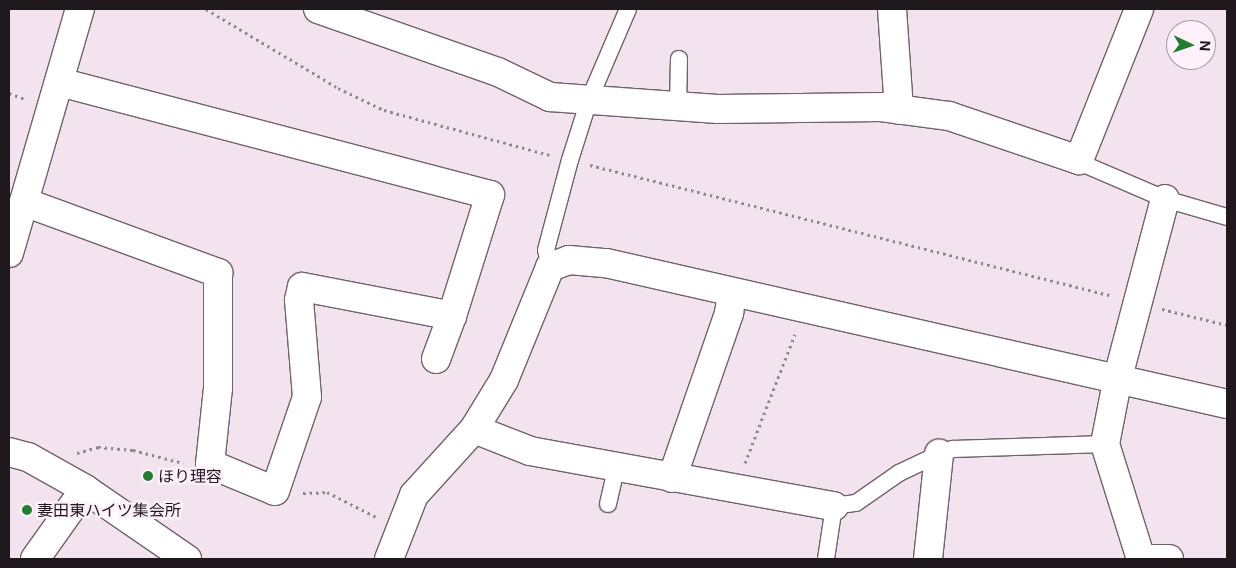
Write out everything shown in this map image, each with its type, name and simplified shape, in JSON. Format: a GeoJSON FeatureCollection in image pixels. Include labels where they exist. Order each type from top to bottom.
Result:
{"type":"FeatureCollection","features":[{"type":"Feature","properties":{"kind":"street"},"geometry":{"type":"LineString","coordinates":[[9,254],[20,188],[60,82],[80,9]]}},
{"type":"Feature","properties":{"kind":"street"},"geometry":{"type":"LineString","coordinates":[[318,9],[498,72],[550,97],[718,109],[881,107],[949,116],[1079,160],[1139,9]]}},
{"type":"Feature","properties":{"kind":"street"},"geometry":{"type":"LineString","coordinates":[[892,9],[899,110]]}},
{"type":"Feature","properties":{"kind":"street"},"geometry":{"type":"LineString","coordinates":[[60,82],[490,195],[452,316],[436,359]]}},
{"type":"Feature","properties":{"kind":"street"},"geometry":{"type":"LineString","coordinates":[[20,188],[218,274],[218,388],[210,464],[275,491],[307,397],[299,300],[302,287],[452,316]]}},
{"type":"Feature","properties":{"kind":"street"},"geometry":{"type":"LineString","coordinates":[[1165,199],[1118,377],[1105,444],[1143,559],[1169,559]]}},
{"type":"Feature","properties":{"kind":"street"},"geometry":{"type":"LineString","coordinates":[[389,559],[414,495],[474,429],[504,380],[550,266],[569,260],[606,263],[732,293],[1118,377],[1227,404]]}},
{"type":"Feature","properties":{"kind":"street"},"geometry":{"type":"LineString","coordinates":[[672,478],[729,313],[732,293]]}},
{"type":"Feature","properties":{"kind":"street"},"geometry":{"type":"LineString","coordinates":[[474,429],[530,451],[733,490],[834,506]]}},
{"type":"Feature","properties":{"kind":"street"},"geometry":{"type":"LineString","coordinates":[[9,452],[28,457],[85,489],[187,559]]}},
{"type":"Feature","properties":{"kind":"street"},"geometry":{"type":"LineString","coordinates":[[936,554],[939,454]]}},
{"type":"Feature","properties":{"kind":"street"},"geometry":{"type":"LineString","coordinates":[[35,559],[85,489]]}},
{"type":"Feature","properties":{"kind":"lane"},"geometry":{"type":"LineString","coordinates":[[550,266],[546,250],[570,160],[589,100],[628,9]]}},
{"type":"Feature","properties":{"kind":"lane"},"geometry":{"type":"LineString","coordinates":[[678,106],[679,59]]}},
{"type":"Feature","properties":{"kind":"lane"},"geometry":{"type":"LineString","coordinates":[[1079,160],[1081,164],[1165,199],[1227,217]]}},
{"type":"Feature","properties":{"kind":"lane"},"geometry":{"type":"LineString","coordinates":[[826,559],[834,506],[856,503],[899,473],[939,454],[953,449],[1105,444]]}},
{"type":"Feature","properties":{"kind":"lane"},"geometry":{"type":"LineString","coordinates":[[608,504],[616,468]]}},
{"type":"Feature","properties":{"kind":"path"},"geometry":{"type":"LineString","coordinates":[[206,9],[338,88],[384,110],[570,160],[1227,325]]}},
{"type":"Feature","properties":{"kind":"path"},"geometry":{"type":"LineString","coordinates":[[733,490],[773,398],[805,308]]}},
{"type":"Feature","properties":{"kind":"path"},"geometry":{"type":"LineString","coordinates":[[49,469],[59,458],[98,447],[133,450],[191,465],[210,464]]}},
{"type":"Feature","properties":{"kind":"path"},"geometry":{"type":"LineString","coordinates":[[275,491],[327,492],[402,528]]}},
{"type":"Feature","properties":{"kind":"place","name":"ほり理容"},"geometry":{"type":"Point","coordinates":[148,476]}},
{"type":"Feature","properties":{"kind":"place","name":"妻田東ハイツ集会所"},"geometry":{"type":"Point","coordinates":[27,510]}}]}
